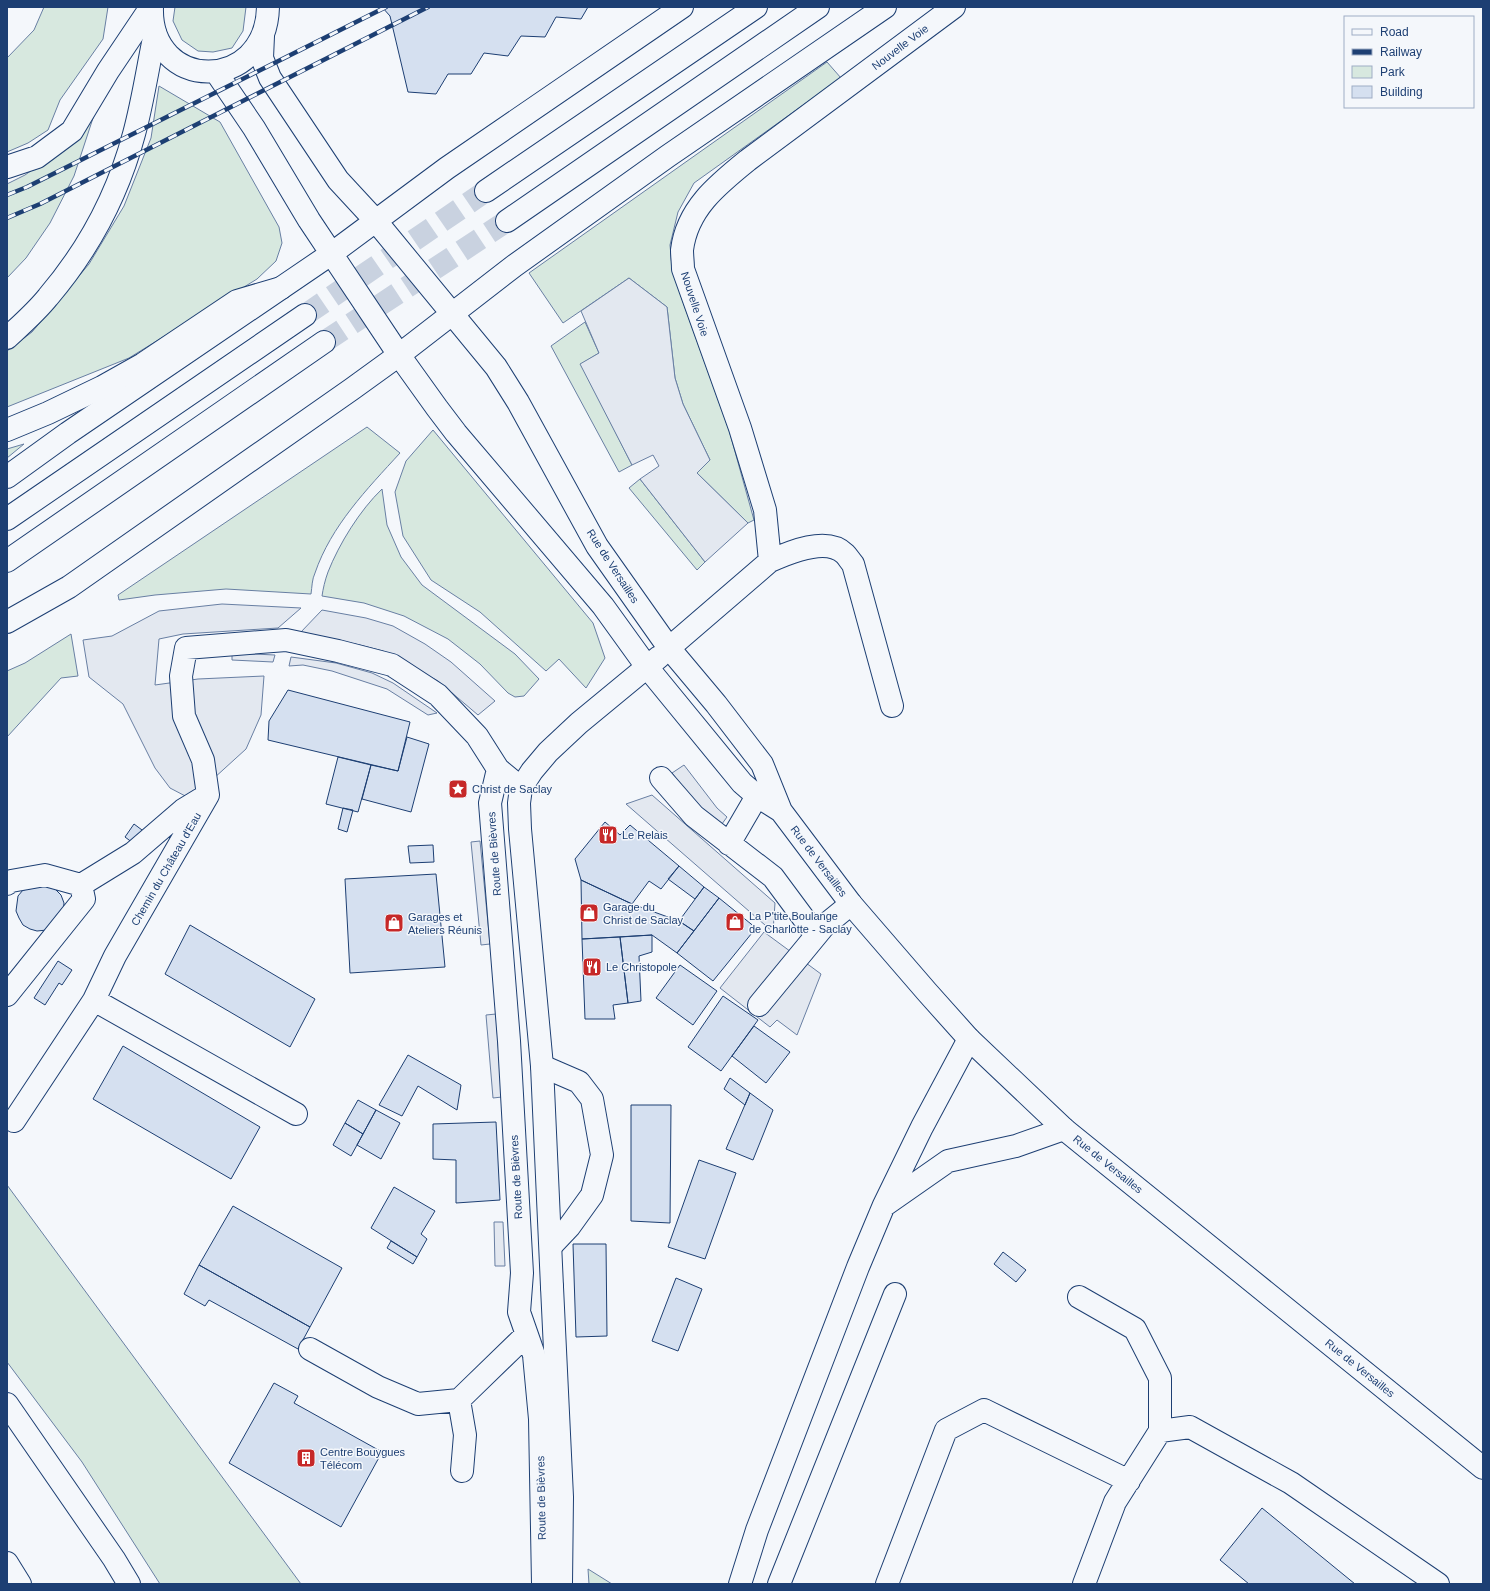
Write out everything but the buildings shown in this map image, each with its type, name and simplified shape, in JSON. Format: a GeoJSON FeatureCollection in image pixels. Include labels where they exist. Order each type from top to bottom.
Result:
{"type":"FeatureCollection","features":[{"type":"Feature","properties":{"kind":"main road"},"geometry":{"type":"LineString","coordinates":[[152,7],[152,19],[155,33],[162,47],[172,58],[185,67],[200,71],[216,72],[230,68],[244,60],[255,50],[263,36],[268,19],[268,7]]}},
{"type":"Feature","properties":{"kind":"main road"},"geometry":{"type":"LineString","coordinates":[[7,167],[37,157],[72,131],[108,71],[152,7]]}},
{"type":"Feature","properties":{"kind":"main road"},"geometry":{"type":"LineString","coordinates":[[7,476],[331,254],[447,168],[682,7]]}},
{"type":"Feature","properties":{"kind":"main road"},"geometry":{"type":"LineString","coordinates":[[486,191],[756,7]]}},
{"type":"Feature","properties":{"kind":"main road"},"geometry":{"type":"LineString","coordinates":[[507,221],[818,7]]}},
{"type":"Feature","properties":{"kind":"main road"},"geometry":{"type":"LineString","coordinates":[[7,622],[69,588],[399,355],[552,238],[668,156],[885,7]]}},
{"type":"Feature","properties":{"kind":"main road","name":"Nouvelle Voie"},"geometry":{"type":"LineString","coordinates":[[770,560],[765,510],[740,428],[683,269],[682,251],[690,223],[702,201],[725,179],[954,7]]}},
{"type":"Feature","properties":{"kind":"main road"},"geometry":{"type":"LineString","coordinates":[[7,338],[52,293],[85,246],[106,210],[123,171],[135,133],[155,33]]}},
{"type":"Feature","properties":{"kind":"main road","name":"Rue de Versailles"},"geometry":{"type":"LineString","coordinates":[[263,36],[262,58],[270,78],[338,180],[375,220],[496,367],[518,402],[597,546],[669,648],[716,704],[762,764],[781,811],[851,904],[969,1039],[1064,1129],[1483,1468]]}},
{"type":"Feature","properties":{"kind":"main road","name":"Rue de Versailles"},"geometry":{"type":"LineString","coordinates":[[216,72],[254,128],[331,254],[399,355],[456,433],[604,606],[647,666],[742,783],[757,796],[781,811]]}},
{"type":"Feature","properties":{"kind":"main road"},"geometry":{"type":"LineString","coordinates":[[7,430],[102,388],[143,364],[237,301],[281,288]]}},
{"type":"Feature","properties":{"kind":"main road"},"geometry":{"type":"LineString","coordinates":[[7,519],[305,315]]}},
{"type":"Feature","properties":{"kind":"main road"},"geometry":{"type":"LineString","coordinates":[[7,561],[324,342]]}},
{"type":"Feature","properties":{"kind":"main road"},"geometry":{"type":"LineString","coordinates":[[561,1584],[562,1497],[542,1066],[520,829],[519,803],[521,788],[532,771],[548,752],[579,723],[669,648],[770,560],[790,552],[809,547],[832,546],[844,553],[853,564],[892,706]]}},
{"type":"Feature","properties":{"kind":"main road"},"geometry":{"type":"LineString","coordinates":[[7,884],[11,881],[45,874],[81,885],[133,853],[184,810],[208,795],[203,760],[184,716],[181,676],[186,648],[286,640],[338,651],[392,665],[438,695],[477,736],[498,769],[521,788]]}},
{"type":"Feature","properties":{"kind":"main road","name":"Route de Bièvres"},"geometry":{"type":"LineString","coordinates":[[498,769],[490,803],[509,1041],[522,1273],[519,1312],[534,1355],[540,1419],[543,1584]]}},
{"type":"Feature","properties":{"kind":"main road"},"geometry":{"type":"LineString","coordinates":[[661,778],[694,816],[773,877],[816,935]]}},
{"type":"Feature","properties":{"kind":"main road","name":"Chemin du Château d'Eau"},"geometry":{"type":"LineString","coordinates":[[14,1121],[94,1000],[115,956],[208,795]]}},
{"type":"Feature","properties":{"kind":"main road"},"geometry":{"type":"LineString","coordinates":[[729,844],[757,796]]}},
{"type":"Feature","properties":{"kind":"main road"},"geometry":{"type":"LineString","coordinates":[[7,995],[84,899],[81,885]]}},
{"type":"Feature","properties":{"kind":"main road"},"geometry":{"type":"LineString","coordinates":[[759,1005],[824,926],[851,904]]}},
{"type":"Feature","properties":{"kind":"main road"},"geometry":{"type":"LineString","coordinates":[[94,1000],[296,1114]]}},
{"type":"Feature","properties":{"kind":"main road"},"geometry":{"type":"LineString","coordinates":[[740,1584],[757,1530],[858,1267],[884,1206],[922,1127],[969,1039]]}},
{"type":"Feature","properties":{"kind":"main road"},"geometry":{"type":"LineString","coordinates":[[542,1066],[579,1082],[592,1099],[602,1155],[592,1195],[569,1227],[551,1246]]}},
{"type":"Feature","properties":{"kind":"main road"},"geometry":{"type":"LineString","coordinates":[[884,1206],[948,1160],[1016,1146],[1064,1129]]}},
{"type":"Feature","properties":{"kind":"main road"},"geometry":{"type":"LineString","coordinates":[[522,1273],[552,1278]]}},
{"type":"Feature","properties":{"kind":"main road"},"geometry":{"type":"LineString","coordinates":[[779,1584],[895,1294]]}},
{"type":"Feature","properties":{"kind":"main road"},"geometry":{"type":"LineString","coordinates":[[1079,1297],[1136,1329],[1160,1378],[1160,1431],[1115,1502],[1084,1584]]}},
{"type":"Feature","properties":{"kind":"main road"},"geometry":{"type":"LineString","coordinates":[[310,1349],[378,1387],[418,1404],[459,1400],[526,1334]]}},
{"type":"Feature","properties":{"kind":"main road"},"geometry":{"type":"LineString","coordinates":[[459,1400],[465,1435],[462,1471]]}},
{"type":"Feature","properties":{"kind":"main road"},"geometry":{"type":"LineString","coordinates":[[7,1404],[114,1559],[129,1584]]}},
{"type":"Feature","properties":{"kind":"main road"},"geometry":{"type":"LineString","coordinates":[[887,1584],[946,1430],[984,1410],[1129,1481]]}},
{"type":"Feature","properties":{"kind":"main road"},"geometry":{"type":"LineString","coordinates":[[1160,1431],[1190,1427],[1291,1483],[1438,1584]]}},
{"type":"Feature","properties":{"kind":"main road"},"geometry":{"type":"LineString","coordinates":[[7,1564],[20,1584]]}},
{"type":"Feature","properties":{"kind":"green space"},"geometry":{"type":"Polygon","coordinates":[[[44,7],[108,7],[103,39],[60,100],[48,130],[28,143],[7,152],[7,58],[34,30],[44,7]]]}},
{"type":"Feature","properties":{"kind":"green space"},"geometry":{"type":"Polygon","coordinates":[[[175,7],[246,7],[243,31],[232,48],[213,52],[198,51],[182,40],[173,21],[175,7]]]}},
{"type":"Feature","properties":{"kind":"green space"},"geometry":{"type":"Polygon","coordinates":[[[827,62],[841,78],[694,183],[678,212],[670,245],[672,267],[683,302],[729,430],[754,520],[748,523],[697,473],[710,460],[683,404],[675,378],[667,307],[629,278],[563,323],[529,273],[827,62]]]}},
{"type":"Feature","properties":{"kind":"green space"},"geometry":{"type":"Polygon","coordinates":[[[159,86],[220,122],[279,227],[282,243],[276,261],[257,279],[129,358],[7,407],[7,351],[32,332],[89,264],[124,206],[151,138],[159,86]]]}},
{"type":"Feature","properties":{"kind":"green space"},"geometry":{"type":"Polygon","coordinates":[[[95,112],[74,176],[50,223],[26,258],[7,278],[7,184],[25,175],[55,154],[95,112]]]}},
{"type":"Feature","properties":{"kind":"green space"},"geometry":{"type":"Polygon","coordinates":[[[585,322],[599,353],[581,364],[632,465],[619,472],[551,346],[585,322]]]}},
{"type":"Feature","properties":{"kind":"green space"},"geometry":{"type":"Polygon","coordinates":[[[367,427],[400,453],[363,494],[330,539],[313,578],[311,594],[226,589],[155,595],[119,600],[118,595],[367,427]]]}},
{"type":"Feature","properties":{"kind":"green space"},"geometry":{"type":"Polygon","coordinates":[[[433,430],[593,623],[605,658],[586,688],[559,659],[546,671],[480,612],[431,580],[403,536],[395,492],[406,461],[433,430]]]}},
{"type":"Feature","properties":{"kind":"green space"},"geometry":{"type":"Polygon","coordinates":[[[24,444],[7,458],[7,449],[24,444]]]}},
{"type":"Feature","properties":{"kind":"green space"},"geometry":{"type":"Polygon","coordinates":[[[640,479],[705,562],[697,570],[629,488],[640,479]]]}},
{"type":"Feature","properties":{"kind":"green space"},"geometry":{"type":"Polygon","coordinates":[[[382,489],[387,525],[401,557],[422,585],[515,654],[539,679],[524,696],[515,697],[508,693],[480,664],[448,639],[404,616],[364,603],[322,596],[328,572],[344,539],[358,517],[382,489]]]}},
{"type":"Feature","properties":{"kind":"green space"},"geometry":{"type":"Polygon","coordinates":[[[71,634],[78,676],[61,678],[7,737],[7,671],[25,663],[71,634]]]}},
{"type":"Feature","properties":{"kind":"green space"},"geometry":{"type":"Polygon","coordinates":[[[7,1185],[301,1584],[160,1584],[82,1462],[7,1362],[7,1185]]]}},
{"type":"Feature","properties":{"kind":"green space"},"geometry":{"type":"Polygon","coordinates":[[[588,1569],[612,1584],[589,1584],[588,1569]]]}},
{"type":"Feature","properties":{"kind":"shaded area"},"geometry":{"type":"Polygon","coordinates":[[[629,278],[667,307],[675,378],[683,404],[710,460],[697,473],[748,523],[705,562],[640,479],[659,466],[653,455],[632,465],[580,364],[599,353],[581,311],[629,278]]]}},
{"type":"Feature","properties":{"kind":"shaded area"},"geometry":{"type":"Polygon","coordinates":[[[222,604],[301,608],[278,628],[183,634],[159,639],[155,685],[198,679],[264,676],[261,715],[246,749],[191,799],[170,788],[155,768],[123,704],[89,677],[83,640],[112,636],[159,611],[222,604]]]}},
{"type":"Feature","properties":{"kind":"shaded area"},"geometry":{"type":"Polygon","coordinates":[[[322,610],[366,618],[393,626],[425,644],[451,662],[495,701],[478,715],[438,681],[383,651],[300,633],[322,610]]]}},
{"type":"Feature","properties":{"kind":"shaded area"},"geometry":{"type":"Polygon","coordinates":[[[232,653],[275,655],[273,662],[232,660],[232,653]]]}},
{"type":"Feature","properties":{"kind":"shaded area"},"geometry":{"type":"Polygon","coordinates":[[[291,657],[336,663],[372,673],[393,683],[437,713],[428,715],[387,689],[332,671],[303,665],[289,666],[291,657]]]}},
{"type":"Feature","properties":{"kind":"shaded area"},"geometry":{"type":"Polygon","coordinates":[[[684,765],[717,808],[727,817],[719,828],[710,822],[672,773],[684,765]]]}},
{"type":"Feature","properties":{"kind":"shaded area"},"geometry":{"type":"Polygon","coordinates":[[[652,795],[775,903],[773,932],[626,804],[652,795]]]}},
{"type":"Feature","properties":{"kind":"shaded area"},"geometry":{"type":"Polygon","coordinates":[[[480,841],[490,944],[481,945],[471,842],[480,841]]]}},
{"type":"Feature","properties":{"kind":"shaded area"},"geometry":{"type":"Polygon","coordinates":[[[764,932],[821,974],[797,1035],[777,1020],[770,1027],[720,988],[764,932]]]}},
{"type":"Feature","properties":{"kind":"shaded area"},"geometry":{"type":"Polygon","coordinates":[[[496,1014],[502,1097],[493,1098],[486,1015],[496,1014]]]}},
{"type":"Feature","properties":{"kind":"shaded area"},"geometry":{"type":"Polygon","coordinates":[[[494,1222],[503,1222],[505,1266],[495,1266],[494,1222]]]}},
{"type":"Feature","properties":{"kind":"tunnel"},"geometry":{"type":"LineString","coordinates":[[305,315],[486,191]]}},
{"type":"Feature","properties":{"kind":"tunnel"},"geometry":{"type":"LineString","coordinates":[[324,342],[507,221]]}},
{"type":"Feature","properties":{"kind":"railway"},"geometry":{"type":"LineString","coordinates":[[7,195],[27,187],[386,7]]}},
{"type":"Feature","properties":{"kind":"railway"},"geometry":{"type":"LineString","coordinates":[[7,218],[40,204],[428,7]]}},
{"type":"Feature","properties":{"kind":"place","name":"Christ de Saclay"},"geometry":{"type":"Point","coordinates":[458,789]}},
{"type":"Feature","properties":{"kind":"place","name":"Le Relais"},"geometry":{"type":"Point","coordinates":[608,835]}},
{"type":"Feature","properties":{"kind":"place","name":"Garage du Christ de Saclay"},"geometry":{"type":"Point","coordinates":[589,913]}},
{"type":"Feature","properties":{"kind":"place","name":"La P'tite Boulange de Charlotte - Saclay"},"geometry":{"type":"Point","coordinates":[735,922]}},
{"type":"Feature","properties":{"kind":"place","name":"Garages et Ateliers Réunis"},"geometry":{"type":"Point","coordinates":[394,923]}},
{"type":"Feature","properties":{"kind":"place","name":"Le Christopole"},"geometry":{"type":"Point","coordinates":[592,967]}},
{"type":"Feature","properties":{"kind":"place","name":"Centre Bouygues Télécom"},"geometry":{"type":"Point","coordinates":[306,1458]}}]}
